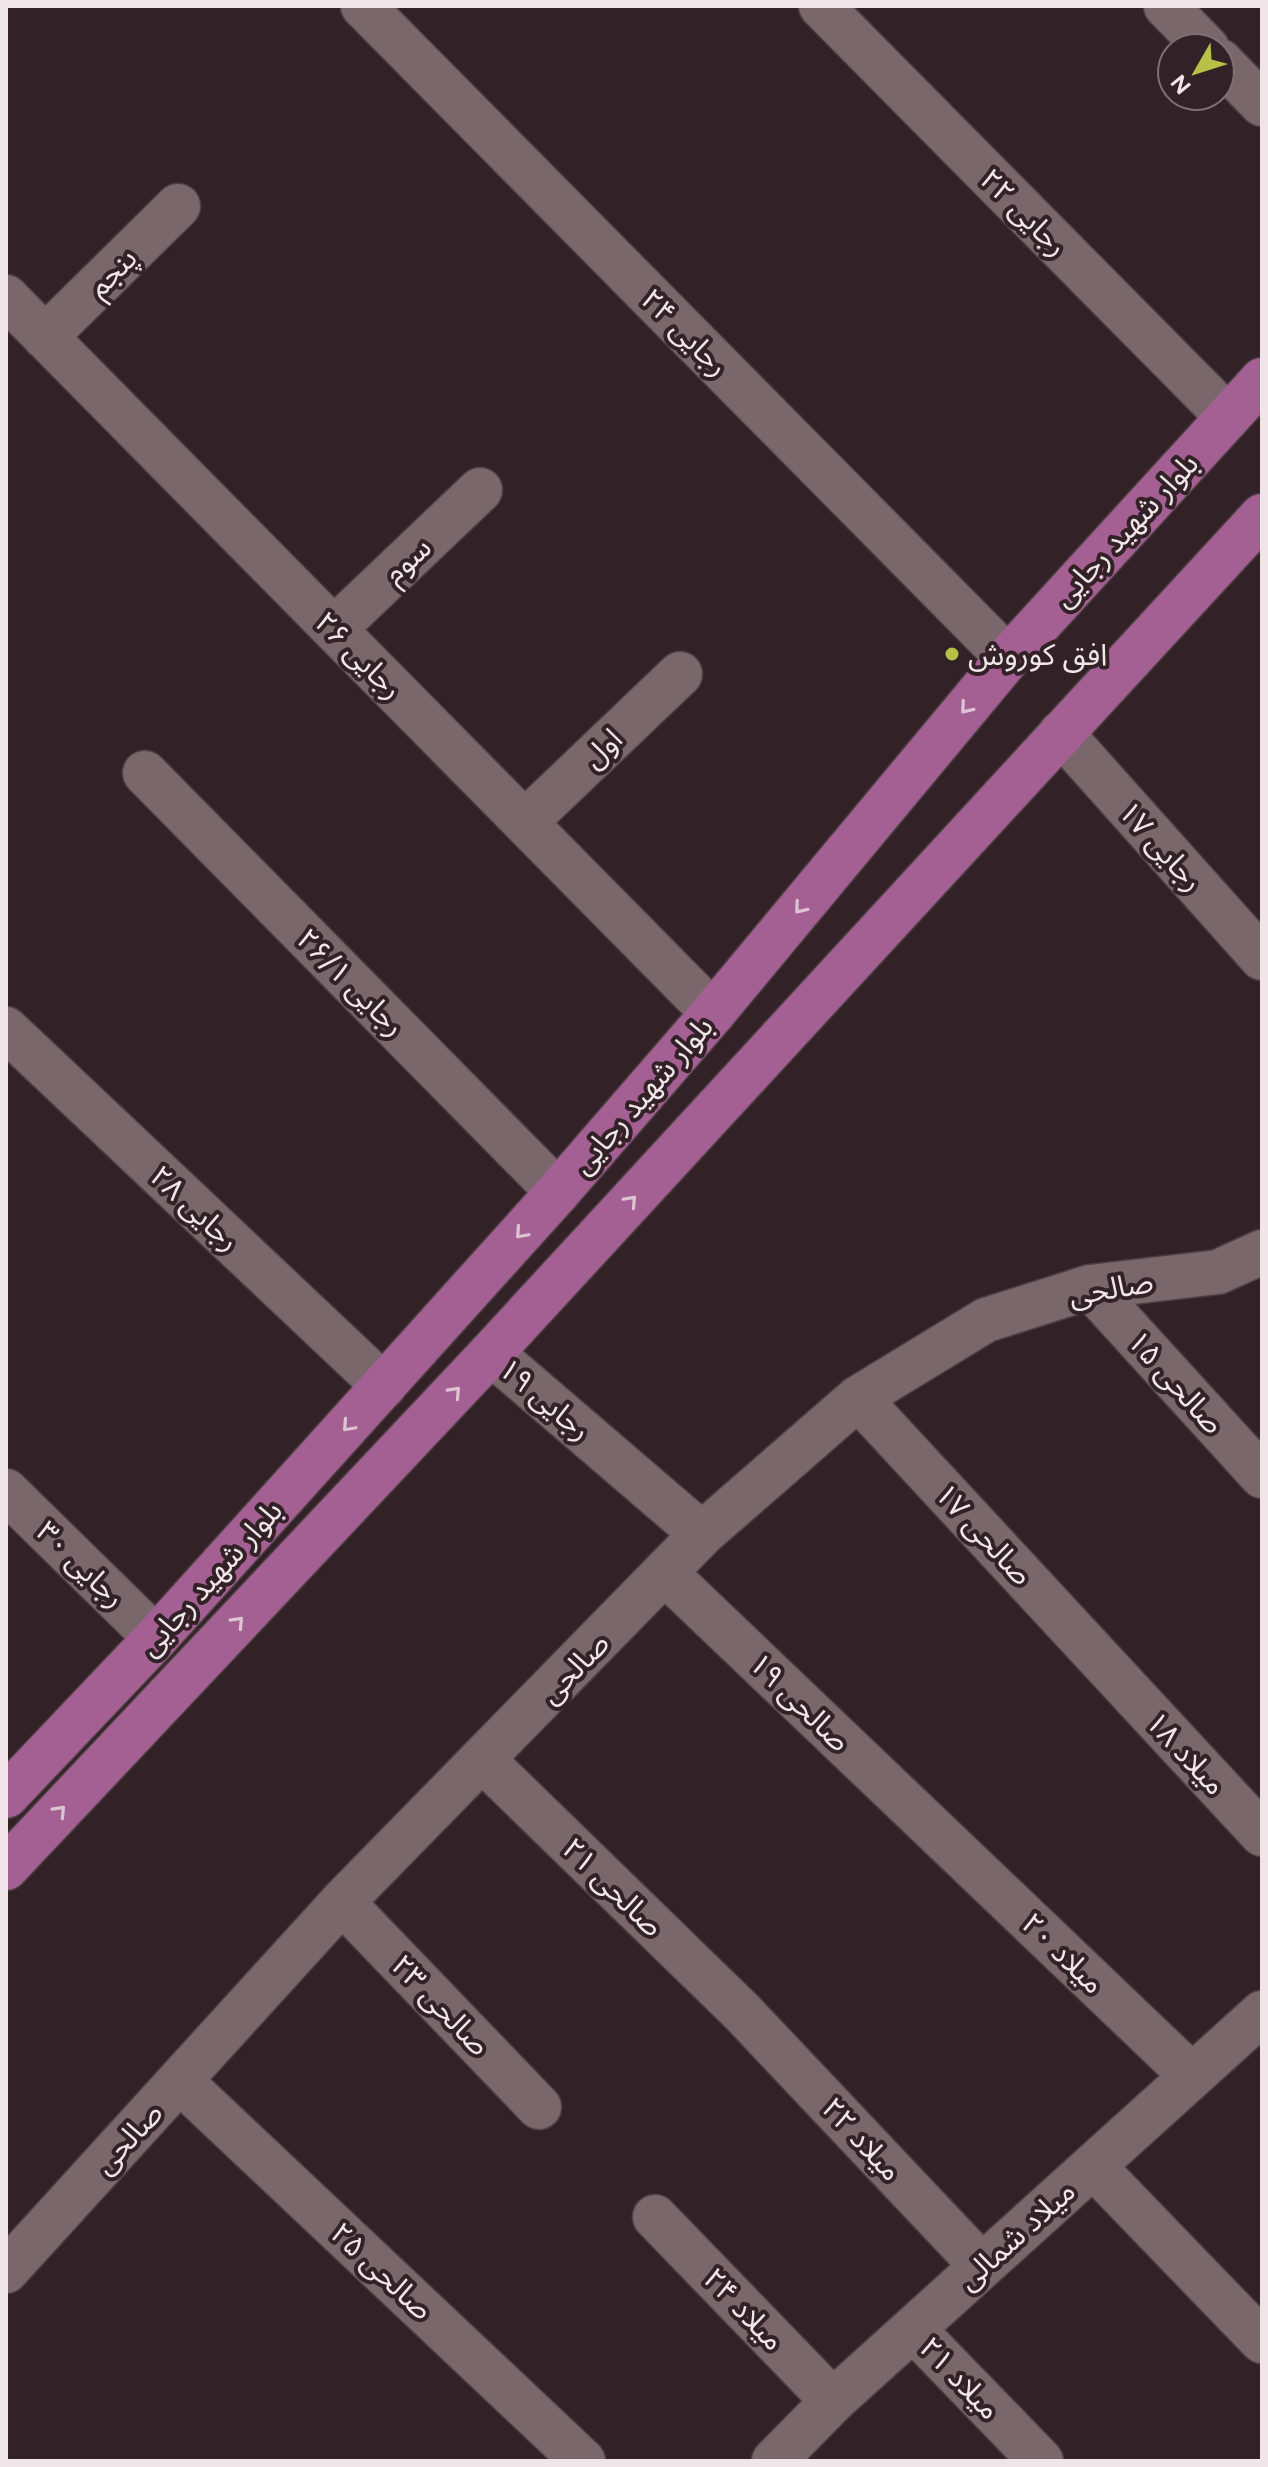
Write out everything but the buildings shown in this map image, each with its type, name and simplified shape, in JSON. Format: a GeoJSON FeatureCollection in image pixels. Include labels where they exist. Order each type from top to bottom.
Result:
{"type":"FeatureCollection","features":[{"type":"Feature","properties":{"kind":"main road","name":"بلوار شهید رجایی"},"geometry":{"type":"LineString","coordinates":[[13,1775],[156,1638],[384,1386],[713,1013],[1008,658],[1252,395]]}},
{"type":"Feature","properties":{"kind":"main road","name":"بلوار شهید رجایی"},"geometry":{"type":"LineString","coordinates":[[6,1868],[491,1353],[1262,516]]}},
{"type":"Feature","properties":{"kind":"street","name":"رجایی ۲۴"},"geometry":{"type":"LineString","coordinates":[[363,6],[1008,658]]}},
{"type":"Feature","properties":{"kind":"street","name":"رجایی ۲۲"},"geometry":{"type":"LineString","coordinates":[[821,6],[1252,395]]}},
{"type":"Feature","properties":{"kind":"street"},"geometry":{"type":"LineString","coordinates":[[1166,6],[1191,32]]}},
{"type":"Feature","properties":{"kind":"street"},"geometry":{"type":"LineString","coordinates":[[1236,77],[1262,104]]}},
{"type":"Feature","properties":{"kind":"street","name":"پنجم"},"geometry":{"type":"LineString","coordinates":[[45,337],[178,206]]}},
{"type":"Feature","properties":{"kind":"street","name":"رجایی ۲۶"},"geometry":{"type":"LineString","coordinates":[[6,297],[713,1013]]}},
{"type":"Feature","properties":{"kind":"street","name":"سوم"},"geometry":{"type":"LineString","coordinates":[[334,629],[480,490]]}},
{"type":"Feature","properties":{"kind":"street","name":"اول"},"geometry":{"type":"LineString","coordinates":[[525,822],[680,674]]}},
{"type":"Feature","properties":{"kind":"street","name":"رجایی ۱۷"},"geometry":{"type":"LineString","coordinates":[[1061,733],[1262,958]]}},
{"type":"Feature","properties":{"kind":"street","name":"رجایی ۲۶/۱"},"geometry":{"type":"LineString","coordinates":[[145,773],[558,1192]]}},
{"type":"Feature","properties":{"kind":"street","name":"رجایی ۲۸"},"geometry":{"type":"LineString","coordinates":[[6,1029],[384,1386]]}},
{"type":"Feature","properties":{"kind":"street","name":"صالحی"},"geometry":{"type":"LineString","coordinates":[[6,2271],[342,1902],[484,1761],[702,1534],[858,1398],[986,1320],[1090,1287],[1218,1272],[1262,1252]]}},
{"type":"Feature","properties":{"kind":"street","name":"صالحی ۱۵"},"geometry":{"type":"LineString","coordinates":[[1090,1287],[1262,1476]]}},
{"type":"Feature","properties":{"kind":"street","name":"رجایی ۱۹"},"geometry":{"type":"LineString","coordinates":[[491,1353],[702,1534]]}},
{"type":"Feature","properties":{"kind":"street","name":"صالحی ۱۷"},"geometry":{"type":"LineString","coordinates":[[858,1398],[1110,1671]]}},
{"type":"Feature","properties":{"kind":"street","name":"رجایی ۳۰"},"geometry":{"type":"LineString","coordinates":[[6,1491],[156,1638]]}},
{"type":"Feature","properties":{"kind":"street","name":"صالحی ۱۹"},"geometry":{"type":"LineString","coordinates":[[666,1574],[934,1830]]}},
{"type":"Feature","properties":{"kind":"street","name":"میلاد ۱۸"},"geometry":{"type":"LineString","coordinates":[[1110,1671],[1262,1834]]}},
{"type":"Feature","properties":{"kind":"street","name":"صالحی ۲۱"},"geometry":{"type":"LineString","coordinates":[[484,1761],[742,2012]]}},
{"type":"Feature","properties":{"kind":"street","name":"میلاد ۲۰"},"geometry":{"type":"LineString","coordinates":[[934,1830],[1192,2076]]}},
{"type":"Feature","properties":{"kind":"street","name":"صالحی ۲۳"},"geometry":{"type":"LineString","coordinates":[[342,1902],[539,2107]]}},
{"type":"Feature","properties":{"kind":"street","name":"میلاد ۲۲"},"geometry":{"type":"LineString","coordinates":[[742,2012],[982,2266]]}},
{"type":"Feature","properties":{"kind":"street","name":"میلاد شمالی"},"geometry":{"type":"LineString","coordinates":[[774,2461],[833,2401],[1262,2013]]}},
{"type":"Feature","properties":{"kind":"street","name":"صالحی ۲۵"},"geometry":{"type":"LineString","coordinates":[[180,2081],[583,2461]]}},
{"type":"Feature","properties":{"kind":"street"},"geometry":{"type":"LineString","coordinates":[[1093,2166],[1262,2341]]}},
{"type":"Feature","properties":{"kind":"street","name":"میلاد ۲۴"},"geometry":{"type":"LineString","coordinates":[[655,2217],[833,2401]]}},
{"type":"Feature","properties":{"kind":"street","name":"میلاد ۲۱"},"geometry":{"type":"LineString","coordinates":[[913,2329],[1041,2461]]}},
{"type":"Feature","properties":{"kind":"place","name":"افق کوروش"},"geometry":{"type":"Point","coordinates":[952,654]}}]}
